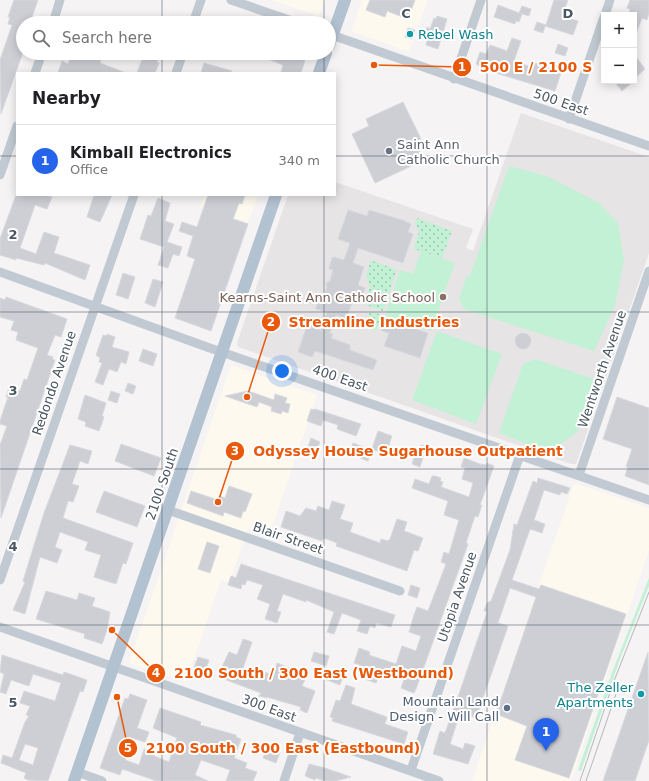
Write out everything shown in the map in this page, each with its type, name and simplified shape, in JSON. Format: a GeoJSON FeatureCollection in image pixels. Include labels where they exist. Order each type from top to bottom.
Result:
{"type":"FeatureCollection","features":[{"type":"Feature","properties":{"kind":"main road"},"geometry":{"type":"LineString","coordinates":[[336,23],[345,0]]}},
{"type":"Feature","properties":{"kind":"main road"},"geometry":{"type":"LineString","coordinates":[[319,72],[324,60]]}},
{"type":"Feature","properties":{"kind":"main road","name":"2100 South"},"geometry":{"type":"LineString","coordinates":[[76,777],[276,196]]}},
{"type":"Feature","properties":{"kind":"street"},"geometry":{"type":"LineString","coordinates":[[54,16],[60,0]]}},
{"type":"Feature","properties":{"kind":"street"},"geometry":{"type":"LineString","coordinates":[[195,16],[201,0]]}},
{"type":"Feature","properties":{"kind":"street"},"geometry":{"type":"LineString","coordinates":[[231,0],[278,16]]}},
{"type":"Feature","properties":{"kind":"street"},"geometry":{"type":"LineString","coordinates":[[454,79],[481,0]]}},
{"type":"Feature","properties":{"kind":"street"},"geometry":{"type":"LineString","coordinates":[[606,12],[610,0]]}},
{"type":"Feature","properties":{"kind":"street"},"geometry":{"type":"LineString","coordinates":[[569,119],[601,25]]}},
{"type":"Feature","properties":{"kind":"street","name":"500 East"},"geometry":{"type":"LineString","coordinates":[[336,40],[649,146]]}},
{"type":"Feature","properties":{"kind":"street"},"geometry":{"type":"LineString","coordinates":[[35,72],[40,60]]}},
{"type":"Feature","properties":{"kind":"street"},"geometry":{"type":"LineString","coordinates":[[176,72],[181,60]]}},
{"type":"Feature","properties":{"kind":"street"},"geometry":{"type":"LineString","coordinates":[[0,175],[16,129]]}},
{"type":"Feature","properties":{"kind":"street","name":"Redondo Avenue"},"geometry":{"type":"LineString","coordinates":[[0,580],[134,196]]}},
{"type":"Feature","properties":{"kind":"street","name":"Wentworth Avenue"},"geometry":{"type":"LineString","coordinates":[[579,475],[649,271]]}},
{"type":"Feature","properties":{"kind":"street","name":"400 East"},"geometry":{"type":"LineString","coordinates":[[0,272],[222,352],[649,500]]}},
{"type":"Feature","properties":{"kind":"street","name":"Utopia Avenue"},"geometry":{"type":"LineString","coordinates":[[411,770],[520,455]]}},
{"type":"Feature","properties":{"kind":"street","name":"Blair Street"},"geometry":{"type":"LineString","coordinates":[[168,510],[400,591]]}},
{"type":"Feature","properties":{"kind":"street","name":"300 East"},"geometry":{"type":"LineString","coordinates":[[0,627],[439,781]]}},
{"type":"Feature","properties":{"kind":"street"},"geometry":{"type":"LineString","coordinates":[[284,781],[300,733]]}},
{"type":"Feature","properties":{"kind":"street"},"geometry":{"type":"LineString","coordinates":[[76,777],[102,781]]}},
{"type":"Feature","properties":{"kind":"shaded area"},"geometry":{"type":"Polygon","coordinates":[[[271,0],[325,0],[318,16],[271,0]]]}},
{"type":"Feature","properties":{"kind":"shaded area"},"geometry":{"type":"Polygon","coordinates":[[[362,0],[428,0],[409,52],[351,31],[362,0]]]}},
{"type":"Feature","properties":{"kind":"shaded area","name":"Kearns-Saint Ann Catholic School"},"geometry":{"type":"Polygon","coordinates":[[[521,113],[649,157],[649,253],[576,464],[571,464],[238,347],[237,343],[288,196],[336,196],[336,182],[473,229],[466,248],[473,251],[521,113]]]}},
{"type":"Feature","properties":{"kind":"shaded area"},"geometry":{"type":"Polygon","coordinates":[[[204,196],[258,196],[248,223],[200,207],[204,196]]]}},
{"type":"Feature","properties":{"kind":"shaded area"},"geometry":{"type":"Polygon","coordinates":[[[231,365],[317,395],[269,536],[248,529],[229,583],[221,580],[186,682],[129,663],[231,365]]]}},
{"type":"Feature","properties":{"kind":"shaded area"},"geometry":{"type":"Polygon","coordinates":[[[574,483],[649,508],[649,550],[571,781],[472,781],[574,483]]]}},
{"type":"Feature","properties":{"kind":"green space"},"geometry":{"type":"Polygon","coordinates":[[[509,166],[547,176],[599,203],[618,223],[624,260],[615,305],[594,351],[464,309],[459,299],[467,275],[470,276],[509,166]]]}},
{"type":"Feature","properties":{"kind":"green space"},"geometry":{"type":"Polygon","coordinates":[[[417,218],[452,231],[442,258],[414,249],[419,231],[415,223],[417,218]]]}},
{"type":"Feature","properties":{"kind":"green space"},"geometry":{"type":"Polygon","coordinates":[[[421,251],[455,263],[431,331],[385,315],[400,270],[413,274],[421,251]]]}},
{"type":"Feature","properties":{"kind":"green space"},"geometry":{"type":"Polygon","coordinates":[[[371,260],[397,270],[383,311],[364,304],[370,287],[366,275],[371,260]]]}},
{"type":"Feature","properties":{"kind":"green space"},"geometry":{"type":"Polygon","coordinates":[[[370,311],[382,315],[376,331],[365,327],[370,311]]]}},
{"type":"Feature","properties":{"kind":"green space"},"geometry":{"type":"Polygon","coordinates":[[[437,331],[502,354],[476,424],[412,400],[437,331]]]}},
{"type":"Feature","properties":{"kind":"green space"},"geometry":{"type":"Polygon","coordinates":[[[535,359],[594,379],[594,398],[585,422],[573,436],[557,445],[549,447],[530,445],[499,433],[523,364],[535,359]]]}},
{"type":"Feature","properties":{"kind":"green space"},"geometry":{"type":"Polygon","coordinates":[[[649,578],[649,586],[621,656],[581,771],[578,770],[613,670],[649,578]]]}},
{"type":"Feature","properties":{"kind":"building"},"geometry":{"type":"Polygon","coordinates":[[[14,0],[38,0],[32,16],[16,16],[16,60],[20,60],[1,114],[0,60],[12,25],[8,24],[10,17],[8,17],[14,0]]]}},
{"type":"Feature","properties":{"kind":"building"},"geometry":{"type":"Polygon","coordinates":[[[370,0],[415,0],[408,19],[387,11],[385,17],[366,10],[370,0]]]}},
{"type":"Feature","properties":{"kind":"building"},"geometry":{"type":"Polygon","coordinates":[[[554,0],[568,0],[562,16],[578,21],[573,35],[545,26],[543,33],[534,30],[537,22],[546,25],[554,0]]]}},
{"type":"Feature","properties":{"kind":"building"},"geometry":{"type":"Polygon","coordinates":[[[630,0],[649,0],[649,13],[647,20],[642,18],[637,31],[637,12],[629,12],[630,9],[627,8],[630,0]]]}},
{"type":"Feature","properties":{"kind":"building"},"geometry":{"type":"Polygon","coordinates":[[[498,5],[522,14],[519,22],[516,21],[515,24],[494,17],[498,5]]]}},
{"type":"Feature","properties":{"kind":"building"},"geometry":{"type":"Polygon","coordinates":[[[522,6],[531,9],[529,16],[519,13],[522,6]]]}},
{"type":"Feature","properties":{"kind":"building"},"geometry":{"type":"Polygon","coordinates":[[[437,16],[447,19],[438,49],[426,45],[427,41],[423,39],[427,27],[430,29],[434,18],[436,19],[437,16]]]}},
{"type":"Feature","properties":{"kind":"building","name":"Rebel Wash"},"geometry":{"type":"Polygon","coordinates":[[[408,28],[415,30],[412,39],[405,37],[408,28]]]}},
{"type":"Feature","properties":{"kind":"building"},"geometry":{"type":"Polygon","coordinates":[[[512,38],[521,41],[514,61],[531,67],[533,62],[561,73],[555,91],[489,71],[476,64],[480,52],[486,54],[490,45],[507,51],[512,38]]]}},
{"type":"Feature","properties":{"kind":"building"},"geometry":{"type":"Polygon","coordinates":[[[558,44],[568,48],[565,56],[555,53],[558,44]]]}},
{"type":"Feature","properties":{"kind":"building"},"geometry":{"type":"Polygon","coordinates":[[[637,58],[645,69],[637,76],[637,58]]]}},
{"type":"Feature","properties":{"kind":"building"},"geometry":{"type":"Polygon","coordinates":[[[69,60],[101,60],[100,63],[123,72],[58,72],[62,61],[68,64],[69,60]]]}},
{"type":"Feature","properties":{"kind":"building"},"geometry":{"type":"Polygon","coordinates":[[[142,60],[158,60],[157,62],[159,63],[155,72],[137,72],[142,60]]]}},
{"type":"Feature","properties":{"kind":"building"},"geometry":{"type":"Polygon","coordinates":[[[270,60],[305,60],[301,72],[281,72],[283,65],[270,60]]]}},
{"type":"Feature","properties":{"kind":"building"},"geometry":{"type":"Polygon","coordinates":[[[204,63],[232,71],[232,72],[201,72],[204,63]]]}},
{"type":"Feature","properties":{"kind":"building"},"geometry":{"type":"Polygon","coordinates":[[[616,84],[630,84],[622,91],[616,84]]]}},
{"type":"Feature","properties":{"kind":"building","name":"Saint Ann Catholic Church"},"geometry":{"type":"Polygon","coordinates":[[[403,102],[421,139],[415,142],[424,160],[375,183],[352,134],[369,126],[366,119],[403,102]]]}},
{"type":"Feature","properties":{"kind":"building"},"geometry":{"type":"Polygon","coordinates":[[[16,195],[52,197],[47,209],[35,205],[20,248],[36,254],[44,232],[59,237],[54,253],[90,265],[85,280],[45,263],[44,265],[16,258],[16,260],[0,255],[0,239],[16,195]]]}},
{"type":"Feature","properties":{"kind":"building"},"geometry":{"type":"Polygon","coordinates":[[[94,196],[112,196],[100,222],[87,217],[94,196]]]}},
{"type":"Feature","properties":{"kind":"building"},"geometry":{"type":"Polygon","coordinates":[[[208,196],[245,196],[242,204],[239,203],[233,219],[248,224],[211,331],[175,318],[195,259],[187,256],[193,236],[179,231],[182,222],[197,227],[208,196]]]}},
{"type":"Feature","properties":{"kind":"building"},"geometry":{"type":"Polygon","coordinates":[[[158,198],[170,203],[165,221],[174,224],[167,242],[182,247],[179,256],[173,254],[168,268],[158,265],[164,247],[140,239],[148,215],[151,216],[158,198]]]}},
{"type":"Feature","properties":{"kind":"building"},"geometry":{"type":"Polygon","coordinates":[[[348,210],[367,216],[369,210],[405,221],[411,224],[408,232],[413,234],[403,263],[358,248],[353,263],[364,267],[358,285],[365,288],[360,302],[353,300],[346,319],[336,315],[330,333],[333,334],[331,338],[350,345],[350,350],[377,360],[373,370],[315,351],[312,357],[298,352],[307,325],[321,330],[327,312],[316,309],[316,307],[320,296],[324,297],[327,287],[326,283],[330,281],[333,270],[329,269],[332,258],[334,257],[344,260],[350,243],[338,239],[348,210]]]}},
{"type":"Feature","properties":{"kind":"building"},"geometry":{"type":"Polygon","coordinates":[[[123,273],[135,277],[128,299],[116,295],[123,273]]]}},
{"type":"Feature","properties":{"kind":"building"},"geometry":{"type":"Polygon","coordinates":[[[153,279],[163,282],[155,307],[145,303],[153,279]]]}},
{"type":"Feature","properties":{"kind":"building"},"geometry":{"type":"Polygon","coordinates":[[[6,297],[67,319],[61,337],[55,335],[47,355],[53,357],[52,359],[55,360],[1,518],[0,445],[7,426],[0,424],[0,421],[8,397],[6,397],[9,387],[20,391],[24,379],[27,380],[38,348],[16,340],[18,332],[11,330],[14,321],[0,317],[0,298],[5,300],[6,297]]]}},
{"type":"Feature","properties":{"kind":"building"},"geometry":{"type":"Polygon","coordinates":[[[384,319],[428,333],[420,358],[384,346],[389,333],[382,331],[381,328],[384,319]]]}},
{"type":"Feature","properties":{"kind":"building"},"geometry":{"type":"Polygon","coordinates":[[[523,333],[529,335],[531,341],[529,347],[523,349],[517,347],[515,341],[517,335],[523,333]]]}},
{"type":"Feature","properties":{"kind":"building"},"geometry":{"type":"Polygon","coordinates":[[[107,334],[115,337],[112,347],[129,352],[126,364],[121,362],[117,372],[109,369],[103,385],[95,382],[102,363],[99,362],[100,358],[96,355],[103,335],[107,336],[107,334]]]}},
{"type":"Feature","properties":{"kind":"building"},"geometry":{"type":"Polygon","coordinates":[[[143,349],[157,354],[153,366],[139,361],[143,349]]]}},
{"type":"Feature","properties":{"kind":"building"},"geometry":{"type":"Polygon","coordinates":[[[128,383],[136,386],[133,394],[125,391],[128,383]]]}},
{"type":"Feature","properties":{"kind":"building"},"geometry":{"type":"Polygon","coordinates":[[[111,391],[120,394],[117,403],[108,400],[111,391]]]}},
{"type":"Feature","properties":{"kind":"building"},"geometry":{"type":"Polygon","coordinates":[[[248,391],[274,400],[275,394],[287,398],[285,403],[290,404],[288,413],[282,411],[281,414],[271,411],[272,407],[259,402],[257,407],[225,396],[248,391]]]}},
{"type":"Feature","properties":{"kind":"building"},"geometry":{"type":"Polygon","coordinates":[[[85,395],[106,403],[102,416],[104,417],[99,431],[85,426],[86,422],[78,419],[85,395]]]}},
{"type":"Feature","properties":{"kind":"building"},"geometry":{"type":"Polygon","coordinates":[[[617,397],[649,408],[649,485],[625,476],[628,467],[626,467],[632,449],[603,439],[617,397]]]}},
{"type":"Feature","properties":{"kind":"building"},"geometry":{"type":"Polygon","coordinates":[[[311,409],[361,424],[356,436],[337,429],[338,425],[323,420],[321,426],[307,421],[311,409]]]}},
{"type":"Feature","properties":{"kind":"building"},"geometry":{"type":"Polygon","coordinates":[[[378,431],[392,436],[386,454],[372,449],[378,431]]]}},
{"type":"Feature","properties":{"kind":"building"},"geometry":{"type":"Polygon","coordinates":[[[311,438],[320,442],[316,451],[308,447],[311,438]]]}},
{"type":"Feature","properties":{"kind":"building"},"geometry":{"type":"Polygon","coordinates":[[[353,443],[372,450],[368,461],[360,458],[361,455],[350,451],[353,443]]]}},
{"type":"Feature","properties":{"kind":"building"},"geometry":{"type":"Polygon","coordinates":[[[121,444],[161,458],[154,476],[115,461],[121,444]]]}},
{"type":"Feature","properties":{"kind":"building"},"geometry":{"type":"Polygon","coordinates":[[[70,445],[92,451],[88,464],[80,461],[72,484],[79,486],[73,502],[68,501],[63,518],[133,543],[126,564],[123,563],[116,584],[94,577],[101,555],[85,550],[88,542],[60,532],[55,547],[62,550],[57,563],[40,557],[25,614],[13,610],[25,582],[23,581],[44,513],[70,445]]]}},
{"type":"Feature","properties":{"kind":"building"},"geometry":{"type":"Polygon","coordinates":[[[421,445],[431,448],[428,456],[424,454],[420,467],[412,464],[417,448],[420,449],[421,445]]]}},
{"type":"Feature","properties":{"kind":"building"},"geometry":{"type":"Polygon","coordinates":[[[464,458],[480,464],[486,465],[487,463],[494,466],[480,505],[482,505],[478,517],[475,516],[466,543],[468,544],[416,689],[414,693],[401,688],[404,680],[381,671],[376,683],[361,678],[365,667],[354,663],[359,648],[370,652],[369,655],[396,664],[402,646],[416,651],[421,636],[409,632],[414,615],[417,607],[428,611],[446,564],[441,562],[444,552],[449,554],[459,520],[444,515],[448,501],[412,488],[415,479],[429,484],[432,476],[435,476],[441,478],[440,481],[443,482],[441,487],[469,497],[473,483],[462,479],[465,468],[461,467],[464,458]]]}},
{"type":"Feature","properties":{"kind":"building"},"geometry":{"type":"Polygon","coordinates":[[[538,478],[570,488],[567,494],[561,492],[560,495],[544,490],[534,520],[545,524],[542,533],[530,529],[512,580],[539,589],[541,585],[626,614],[569,778],[515,760],[527,726],[496,714],[536,597],[510,588],[498,623],[508,626],[476,718],[460,713],[450,744],[463,749],[465,743],[475,746],[468,764],[433,754],[440,731],[445,733],[487,612],[484,611],[487,603],[491,601],[510,550],[514,524],[517,525],[533,481],[537,483],[538,478]]]}},
{"type":"Feature","properties":{"kind":"building"},"geometry":{"type":"Polygon","coordinates":[[[229,486],[252,494],[241,518],[224,512],[223,516],[187,503],[191,491],[218,500],[219,496],[225,498],[229,486]]]}},
{"type":"Feature","properties":{"kind":"building"},"geometry":{"type":"Polygon","coordinates":[[[104,491],[145,506],[137,527],[96,512],[104,491]]]}},
{"type":"Feature","properties":{"kind":"building"},"geometry":{"type":"Polygon","coordinates":[[[332,501],[345,505],[340,519],[353,523],[350,532],[380,543],[381,539],[388,541],[390,539],[397,519],[407,522],[404,531],[423,538],[418,551],[414,550],[407,571],[336,546],[337,543],[324,538],[322,541],[281,527],[286,511],[300,516],[306,508],[316,511],[318,506],[329,510],[332,501]]]}},
{"type":"Feature","properties":{"kind":"building"},"geometry":{"type":"Polygon","coordinates":[[[207,542],[219,546],[210,573],[198,569],[207,542]]]}},
{"type":"Feature","properties":{"kind":"building"},"geometry":{"type":"Polygon","coordinates":[[[241,564],[395,615],[391,627],[376,623],[375,628],[370,626],[367,634],[357,631],[361,620],[342,613],[334,634],[327,632],[334,612],[306,600],[306,602],[283,594],[277,611],[281,612],[277,623],[265,619],[270,604],[257,599],[263,585],[247,580],[245,585],[242,584],[241,589],[228,585],[231,576],[236,578],[241,564]]]}},
{"type":"Feature","properties":{"kind":"building"},"geometry":{"type":"Polygon","coordinates":[[[411,585],[420,588],[417,598],[408,595],[411,585]]]}},
{"type":"Feature","properties":{"kind":"building"},"geometry":{"type":"Polygon","coordinates":[[[46,591],[77,600],[79,593],[95,598],[92,606],[110,612],[107,630],[102,644],[84,638],[85,634],[36,619],[46,591]]]}},
{"type":"Feature","properties":{"kind":"building"},"geometry":{"type":"Polygon","coordinates":[[[243,639],[252,642],[242,671],[262,678],[264,672],[273,675],[277,663],[307,675],[302,686],[315,691],[307,713],[300,710],[301,707],[259,696],[261,693],[221,678],[225,668],[222,667],[229,652],[237,655],[243,639]]]}},
{"type":"Feature","properties":{"kind":"building"},"geometry":{"type":"Polygon","coordinates":[[[314,652],[329,656],[326,666],[311,661],[314,652]]]}},
{"type":"Feature","properties":{"kind":"building","name":"The Zeller Apartments"},"geometry":{"type":"Polygon","coordinates":[[[648,652],[649,740],[635,781],[603,781],[648,652]]]}},
{"type":"Feature","properties":{"kind":"building"},"geometry":{"type":"Polygon","coordinates":[[[2,655],[63,675],[64,672],[87,680],[83,692],[80,691],[48,781],[28,780],[24,778],[26,773],[1,763],[3,755],[12,758],[25,722],[29,716],[26,715],[30,706],[20,703],[24,691],[55,701],[61,683],[33,674],[29,686],[11,680],[6,694],[0,692],[4,674],[0,672],[2,655]],[[25,744],[19,760],[33,765],[38,748],[25,744]]]}},
{"type":"Feature","properties":{"kind":"building"},"geometry":{"type":"Polygon","coordinates":[[[198,657],[209,660],[205,672],[194,668],[198,657]]]}},
{"type":"Feature","properties":{"kind":"building"},"geometry":{"type":"Polygon","coordinates":[[[330,672],[343,676],[340,685],[327,680],[330,672]]]}},
{"type":"Feature","properties":{"kind":"building"},"geometry":{"type":"Polygon","coordinates":[[[346,685],[355,688],[351,704],[387,717],[385,724],[408,732],[404,744],[332,721],[333,718],[330,717],[336,700],[340,701],[346,685]]]}},
{"type":"Feature","properties":{"kind":"building"},"geometry":{"type":"Polygon","coordinates":[[[130,694],[147,700],[137,728],[149,732],[145,742],[132,738],[125,760],[139,765],[144,749],[155,753],[154,756],[169,762],[177,738],[153,728],[160,708],[201,722],[200,725],[236,735],[236,737],[241,739],[234,758],[247,763],[245,768],[257,772],[253,781],[226,781],[230,770],[201,760],[195,775],[208,781],[154,781],[122,769],[120,775],[100,768],[125,698],[128,699],[130,694]]]}},
{"type":"Feature","properties":{"kind":"building"},"geometry":{"type":"Polygon","coordinates":[[[267,747],[280,752],[276,763],[263,758],[267,747]]]}},
{"type":"Feature","properties":{"kind":"building"},"geometry":{"type":"Polygon","coordinates":[[[309,764],[351,777],[335,781],[325,781],[316,778],[315,780],[305,776],[309,764]]]}},
{"type":"Feature","properties":{"kind":"tram line"},"geometry":{"type":"LineString","coordinates":[[580,781],[614,681],[649,592]]}},
{"type":"Feature","properties":{"kind":"tram line"},"geometry":{"type":"LineString","coordinates":[[586,781],[616,694]]}},
{"type":"Feature","properties":{"kind":"place","name":"Rebel Wash"},"geometry":{"type":"Point","coordinates":[410,34]}},
{"type":"Feature","properties":{"kind":"place","name":"500 E / 2100 S"},"geometry":{"type":"Point","coordinates":[374,65]}},
{"type":"Feature","properties":{"kind":"place","name":"Saint Ann Catholic Church"},"geometry":{"type":"Point","coordinates":[389,151]}},
{"type":"Feature","properties":{"kind":"place","name":"Kearns-Saint Ann Catholic School"},"geometry":{"type":"Point","coordinates":[443,297]}},
{"type":"Feature","properties":{"kind":"place","name":"Streamline Industries"},"geometry":{"type":"Point","coordinates":[247,397]}},
{"type":"Feature","properties":{"kind":"place","name":"Odyssey House Sugarhouse Outpatient"},"geometry":{"type":"Point","coordinates":[218,502]}},
{"type":"Feature","properties":{"kind":"place","name":"2100 South / 300 East (Westbound)"},"geometry":{"type":"Point","coordinates":[112,630]}},
{"type":"Feature","properties":{"kind":"place","name":"The Zeller Apartments"},"geometry":{"type":"Point","coordinates":[641,694]}},
{"type":"Feature","properties":{"kind":"place","name":"2100 South / 300 East (Eastbound)"},"geometry":{"type":"Point","coordinates":[117,697]}},
{"type":"Feature","properties":{"kind":"place","name":"Mountain Land Design - Will Call"},"geometry":{"type":"Point","coordinates":[507,708]}},
{"type":"Feature","properties":{"kind":"place","name":"Kimball Electronics"},"geometry":{"type":"Point","coordinates":[546,751]}}]}
